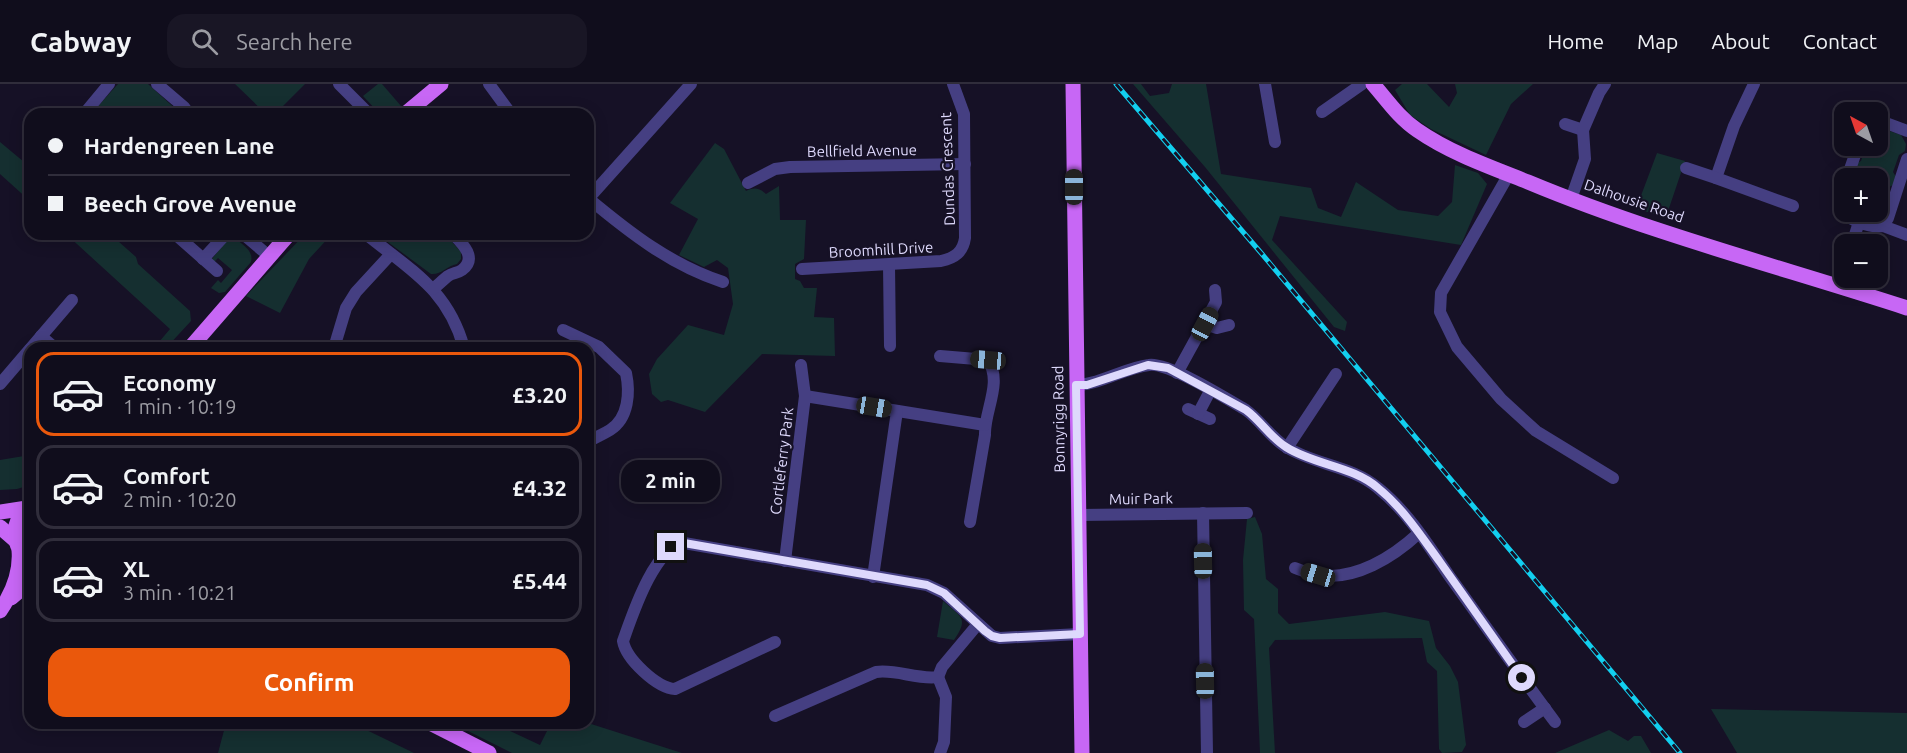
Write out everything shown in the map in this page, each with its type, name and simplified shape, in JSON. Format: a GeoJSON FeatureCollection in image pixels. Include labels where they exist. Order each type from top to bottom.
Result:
{"type":"FeatureCollection","features":[{"type":"Feature","properties":{"kind":"main road"},"geometry":{"type":"LineString","coordinates":[[412,108],[441,84]]}},
{"type":"Feature","properties":{"kind":"main road","name":"Bonnyrigg Road"},"geometry":{"type":"LineString","coordinates":[[1073,84],[1082,753]]}},
{"type":"Feature","properties":{"kind":"main road","name":"Dalhousie Road"},"geometry":{"type":"LineString","coordinates":[[1373,84],[1402,118],[1415,129],[1447,148],[1571,199],[1647,226],[1834,284]]}},
{"type":"Feature","properties":{"kind":"main road"},"geometry":{"type":"LineString","coordinates":[[195,342],[284,240]]}},
{"type":"Feature","properties":{"kind":"main road","name":"Dalhousie Road"},"geometry":{"type":"LineString","coordinates":[[1845,288],[1907,308]]}},
{"type":"Feature","properties":{"kind":"main road"},"geometry":{"type":"LineString","coordinates":[[0,512],[24,508]]}},
{"type":"Feature","properties":{"kind":"main road"},"geometry":{"type":"LineString","coordinates":[[3,606],[18,576],[21,550],[17,522],[24,513]]}},
{"type":"Feature","properties":{"kind":"main road"},"geometry":{"type":"LineString","coordinates":[[0,527],[21,550]]}},
{"type":"Feature","properties":{"kind":"main road"},"geometry":{"type":"LineString","coordinates":[[3,606],[24,587]]}},
{"type":"Feature","properties":{"kind":"main road"},"geometry":{"type":"LineString","coordinates":[[442,729],[489,753]]}},
{"type":"Feature","properties":{"kind":"street"},"geometry":{"type":"LineString","coordinates":[[89,108],[109,84]]}},
{"type":"Feature","properties":{"kind":"street"},"geometry":{"type":"LineString","coordinates":[[157,84],[185,108]]}},
{"type":"Feature","properties":{"kind":"street"},"geometry":{"type":"LineString","coordinates":[[339,84],[363,108]]}},
{"type":"Feature","properties":{"kind":"street"},"geometry":{"type":"LineString","coordinates":[[489,84],[507,108]]}},
{"type":"Feature","properties":{"kind":"street"},"geometry":{"type":"LineString","coordinates":[[594,191],[692,84]]}},
{"type":"Feature","properties":{"kind":"street","name":"Dundas Crescent"},"geometry":{"type":"LineString","coordinates":[[953,84],[964,114],[965,238],[959,253]]}},
{"type":"Feature","properties":{"kind":"street"},"geometry":{"type":"LineString","coordinates":[[1265,84],[1276,142]]}},
{"type":"Feature","properties":{"kind":"street"},"geometry":{"type":"LineString","coordinates":[[1322,112],[1362,84]]}},
{"type":"Feature","properties":{"kind":"street"},"geometry":{"type":"LineString","coordinates":[[1571,199],[1585,159],[1583,130],[1605,84]]}},
{"type":"Feature","properties":{"kind":"street"},"geometry":{"type":"LineString","coordinates":[[1716,178],[1734,126],[1754,84]]}},
{"type":"Feature","properties":{"kind":"street"},"geometry":{"type":"LineString","coordinates":[[1565,124],[1583,130]]}},
{"type":"Feature","properties":{"kind":"street"},"geometry":{"type":"LineString","coordinates":[[1888,124],[1907,131]]}},
{"type":"Feature","properties":{"kind":"street"},"geometry":{"type":"LineString","coordinates":[[1883,226],[1888,218],[1907,159]]}},
{"type":"Feature","properties":{"kind":"street","name":"Bellfield Avenue"},"geometry":{"type":"LineString","coordinates":[[748,183],[765,180],[775,169],[790,167],[964,164]]}},
{"type":"Feature","properties":{"kind":"street"},"geometry":{"type":"LineString","coordinates":[[1686,168],[1793,206]]}},
{"type":"Feature","properties":{"kind":"street"},"geometry":{"type":"LineString","coordinates":[[1509,174],[1442,293],[1440,312],[1457,346],[1501,399],[1536,431],[1613,478]]}},
{"type":"Feature","properties":{"kind":"street"},"geometry":{"type":"LineString","coordinates":[[594,203],[653,249],[677,264],[712,273],[723,282]]}},
{"type":"Feature","properties":{"kind":"street"},"geometry":{"type":"LineString","coordinates":[[1855,234],[1859,222],[1876,227],[1883,226],[1907,235]]}},
{"type":"Feature","properties":{"kind":"street"},"geometry":{"type":"LineString","coordinates":[[182,240],[217,271]]}},
{"type":"Feature","properties":{"kind":"street"},"geometry":{"type":"LineString","coordinates":[[203,259],[220,240]]}},
{"type":"Feature","properties":{"kind":"street"},"geometry":{"type":"LineString","coordinates":[[250,240],[269,256]]}},
{"type":"Feature","properties":{"kind":"street"},"geometry":{"type":"LineString","coordinates":[[374,240],[433,289],[445,303],[462,342]]}},
{"type":"Feature","properties":{"kind":"street"},"geometry":{"type":"LineString","coordinates":[[433,289],[450,274],[461,271],[468,264],[469,256],[466,247],[459,240]]}},
{"type":"Feature","properties":{"kind":"street","name":"Broomhill Drive"},"geometry":{"type":"LineString","coordinates":[[802,269],[941,261],[951,259],[959,253]]}},
{"type":"Feature","properties":{"kind":"street"},"geometry":{"type":"LineString","coordinates":[[336,342],[346,308],[356,292],[391,254]]}},
{"type":"Feature","properties":{"kind":"street"},"geometry":{"type":"LineString","coordinates":[[887,342],[889,265]]}},
{"type":"Feature","properties":{"kind":"street"},"geometry":{"type":"LineString","coordinates":[[1177,373],[1216,302],[1215,290]]}},
{"type":"Feature","properties":{"kind":"street"},"geometry":{"type":"LineString","coordinates":[[36,342],[72,300]]}},
{"type":"Feature","properties":{"kind":"street"},"geometry":{"type":"LineString","coordinates":[[1205,324],[1216,328],[1229,325]]}},
{"type":"Feature","properties":{"kind":"street"},"geometry":{"type":"LineString","coordinates":[[563,330],[588,342]]}},
{"type":"Feature","properties":{"kind":"street"},"geometry":{"type":"LineString","coordinates":[[41,336],[48,342]]}},
{"type":"Feature","properties":{"kind":"street"},"geometry":{"type":"LineString","coordinates":[[594,345],[626,373],[629,400],[620,420],[611,429],[594,439]]}},
{"type":"Feature","properties":{"kind":"street"},"geometry":{"type":"LineString","coordinates":[[0,384],[24,356]]}},
{"type":"Feature","properties":{"kind":"street"},"geometry":{"type":"LineString","coordinates":[[940,356],[988,360],[993,367],[994,381],[991,407],[985,425],[977,510],[970,522]]}},
{"type":"Feature","properties":{"kind":"street","name":"Cortleferry Park"},"geometry":{"type":"LineString","coordinates":[[785,561],[805,396],[801,365]]}},
{"type":"Feature","properties":{"kind":"street"},"geometry":{"type":"LineString","coordinates":[[1076,385],[1087,385],[1148,365],[1168,368],[1253,415],[1270,435],[1287,448],[1360,477],[1376,486],[1389,497],[1419,533],[1555,722]]}},
{"type":"Feature","properties":{"kind":"street"},"geometry":{"type":"LineString","coordinates":[[1287,448],[1336,374]]}},
{"type":"Feature","properties":{"kind":"street"},"geometry":{"type":"LineString","coordinates":[[1199,414],[1210,391]]}},
{"type":"Feature","properties":{"kind":"street"},"geometry":{"type":"LineString","coordinates":[[805,396],[985,425]]}},
{"type":"Feature","properties":{"kind":"street"},"geometry":{"type":"LineString","coordinates":[[873,577],[897,411]]}},
{"type":"Feature","properties":{"kind":"street"},"geometry":{"type":"LineString","coordinates":[[1203,513],[1207,753]]}},
{"type":"Feature","properties":{"kind":"street","name":"Muir Park"},"geometry":{"type":"LineString","coordinates":[[1079,515],[1247,513]]}},
{"type":"Feature","properties":{"kind":"street"},"geometry":{"type":"LineString","coordinates":[[1295,568],[1318,575],[1344,575],[1382,560],[1403,548],[1419,533]]}},
{"type":"Feature","properties":{"kind":"street"},"geometry":{"type":"LineString","coordinates":[[769,649],[675,689],[663,686],[631,660],[624,650],[623,641],[643,587],[671,547],[684,543],[936,588],[992,636],[1000,638],[1080,634]]}},
{"type":"Feature","properties":{"kind":"street"},"geometry":{"type":"LineString","coordinates":[[940,753],[944,742],[946,697],[938,677],[942,667],[978,624]]}},
{"type":"Feature","properties":{"kind":"street"},"geometry":{"type":"LineString","coordinates":[[775,716],[876,672],[892,671],[928,678],[938,677]]}},
{"type":"Feature","properties":{"kind":"street"},"geometry":{"type":"LineString","coordinates":[[1524,722],[1545,708]]}},
{"type":"Feature","properties":{"kind":"green space"},"geometry":{"type":"Polygon","coordinates":[[[118,84],[148,84],[174,108],[96,108],[118,84]]]}},
{"type":"Feature","properties":{"kind":"green space"},"geometry":{"type":"Polygon","coordinates":[[[235,84],[305,84],[281,108],[260,108],[235,84]]]}},
{"type":"Feature","properties":{"kind":"green space"},"geometry":{"type":"Polygon","coordinates":[[[378,84],[382,84],[401,106],[399,108],[374,108],[363,96],[378,84]]]}},
{"type":"Feature","properties":{"kind":"green space"},"geometry":{"type":"Polygon","coordinates":[[[1133,84],[1141,84],[1150,96],[1169,93],[1172,84],[1206,84],[1221,174],[1311,188],[1318,208],[1341,217],[1356,182],[1398,210],[1438,216],[1452,202],[1455,165],[1478,173],[1487,184],[1461,245],[1280,216],[1272,240],[1347,322],[1345,331],[1334,327],[1205,167],[1133,84]]]}},
{"type":"Feature","properties":{"kind":"green space"},"geometry":{"type":"Polygon","coordinates":[[[1402,84],[1427,84],[1449,107],[1457,93],[1455,84],[1533,84],[1511,104],[1486,155],[1431,129],[1410,115],[1395,90],[1402,84]]]}},
{"type":"Feature","properties":{"kind":"green space"},"geometry":{"type":"Polygon","coordinates":[[[1888,130],[1901,135],[1906,144],[1905,151],[1899,155],[1893,172],[1896,177],[1893,185],[1888,190],[1888,168],[1854,168],[1855,164],[1861,161],[1863,156],[1888,156],[1888,130]]]}},
{"type":"Feature","properties":{"kind":"green space"},"geometry":{"type":"Polygon","coordinates":[[[0,142],[24,162],[24,196],[0,174],[0,142]]]}},
{"type":"Feature","properties":{"kind":"green space"},"geometry":{"type":"Polygon","coordinates":[[[715,143],[724,149],[746,191],[757,189],[766,194],[779,186],[780,220],[806,220],[804,259],[795,264],[795,279],[800,281],[804,288],[817,288],[814,317],[834,318],[835,356],[762,354],[705,412],[668,400],[661,402],[652,394],[649,374],[657,359],[688,325],[724,335],[733,304],[728,268],[717,260],[704,267],[679,255],[698,219],[670,203],[715,143]]]}},
{"type":"Feature","properties":{"kind":"green space"},"geometry":{"type":"Polygon","coordinates":[[[1657,153],[1685,161],[1666,217],[1636,209],[1657,153]]]}},
{"type":"Feature","properties":{"kind":"green space"},"geometry":{"type":"Polygon","coordinates":[[[73,240],[117,240],[136,257],[138,264],[190,311],[191,321],[172,342],[159,342],[170,329],[73,240]]]}},
{"type":"Feature","properties":{"kind":"green space"},"geometry":{"type":"Polygon","coordinates":[[[227,240],[238,240],[251,254],[251,262],[225,292],[219,293],[211,288],[218,280],[221,283],[232,270],[218,258],[212,264],[211,260],[227,240]]]}},
{"type":"Feature","properties":{"kind":"green space"},"geometry":{"type":"Polygon","coordinates":[[[299,240],[326,240],[309,259],[280,313],[246,296],[299,240]]]}},
{"type":"Feature","properties":{"kind":"green space"},"geometry":{"type":"Polygon","coordinates":[[[385,240],[452,242],[461,252],[461,259],[457,264],[431,274],[385,240]]]}},
{"type":"Feature","properties":{"kind":"green space"},"geometry":{"type":"Polygon","coordinates":[[[24,456],[24,487],[0,490],[0,460],[24,456]]]}},
{"type":"Feature","properties":{"kind":"green space"},"geometry":{"type":"Polygon","coordinates":[[[1255,517],[1262,534],[1266,579],[1278,589],[1278,613],[1289,624],[1385,612],[1429,621],[1436,648],[1450,666],[1458,682],[1466,745],[1462,752],[1442,753],[1439,749],[1437,671],[1427,662],[1422,638],[1275,640],[1269,648],[1275,753],[1260,753],[1254,619],[1244,610],[1243,560],[1247,519],[1255,517]]]}},
{"type":"Feature","properties":{"kind":"green space"},"geometry":{"type":"Polygon","coordinates":[[[943,601],[961,618],[961,626],[954,640],[937,637],[943,601]]]}},
{"type":"Feature","properties":{"kind":"green space"},"geometry":{"type":"Polygon","coordinates":[[[1711,709],[1907,713],[1907,753],[1737,753],[1711,709]]]}},
{"type":"Feature","properties":{"kind":"green space"},"geometry":{"type":"Polygon","coordinates":[[[594,725],[682,753],[512,753],[464,729],[506,729],[540,745],[548,729],[594,729],[594,725]]]}},
{"type":"Feature","properties":{"kind":"green space"},"geometry":{"type":"Polygon","coordinates":[[[224,729],[364,729],[414,753],[218,753],[224,729]]]}},
{"type":"Feature","properties":{"kind":"green space"},"geometry":{"type":"Polygon","coordinates":[[[1609,730],[1628,741],[1634,736],[1641,736],[1651,753],[1555,753],[1609,730]]]}},
{"type":"Feature","properties":{"kind":"railway"},"geometry":{"type":"LineString","coordinates":[[1116,84],[1262,254],[1680,753]]}},
{"type":"Feature","properties":{"kind":"route"},"geometry":{"type":"LineString","coordinates":[[671,547],[684,543],[927,585],[944,593],[985,631],[1000,638],[1080,634],[1076,385],[1087,385],[1148,365],[1156,365],[1168,368],[1246,410],[1270,435],[1287,448],[1360,477],[1389,497],[1415,528],[1522,678]]}}]}
